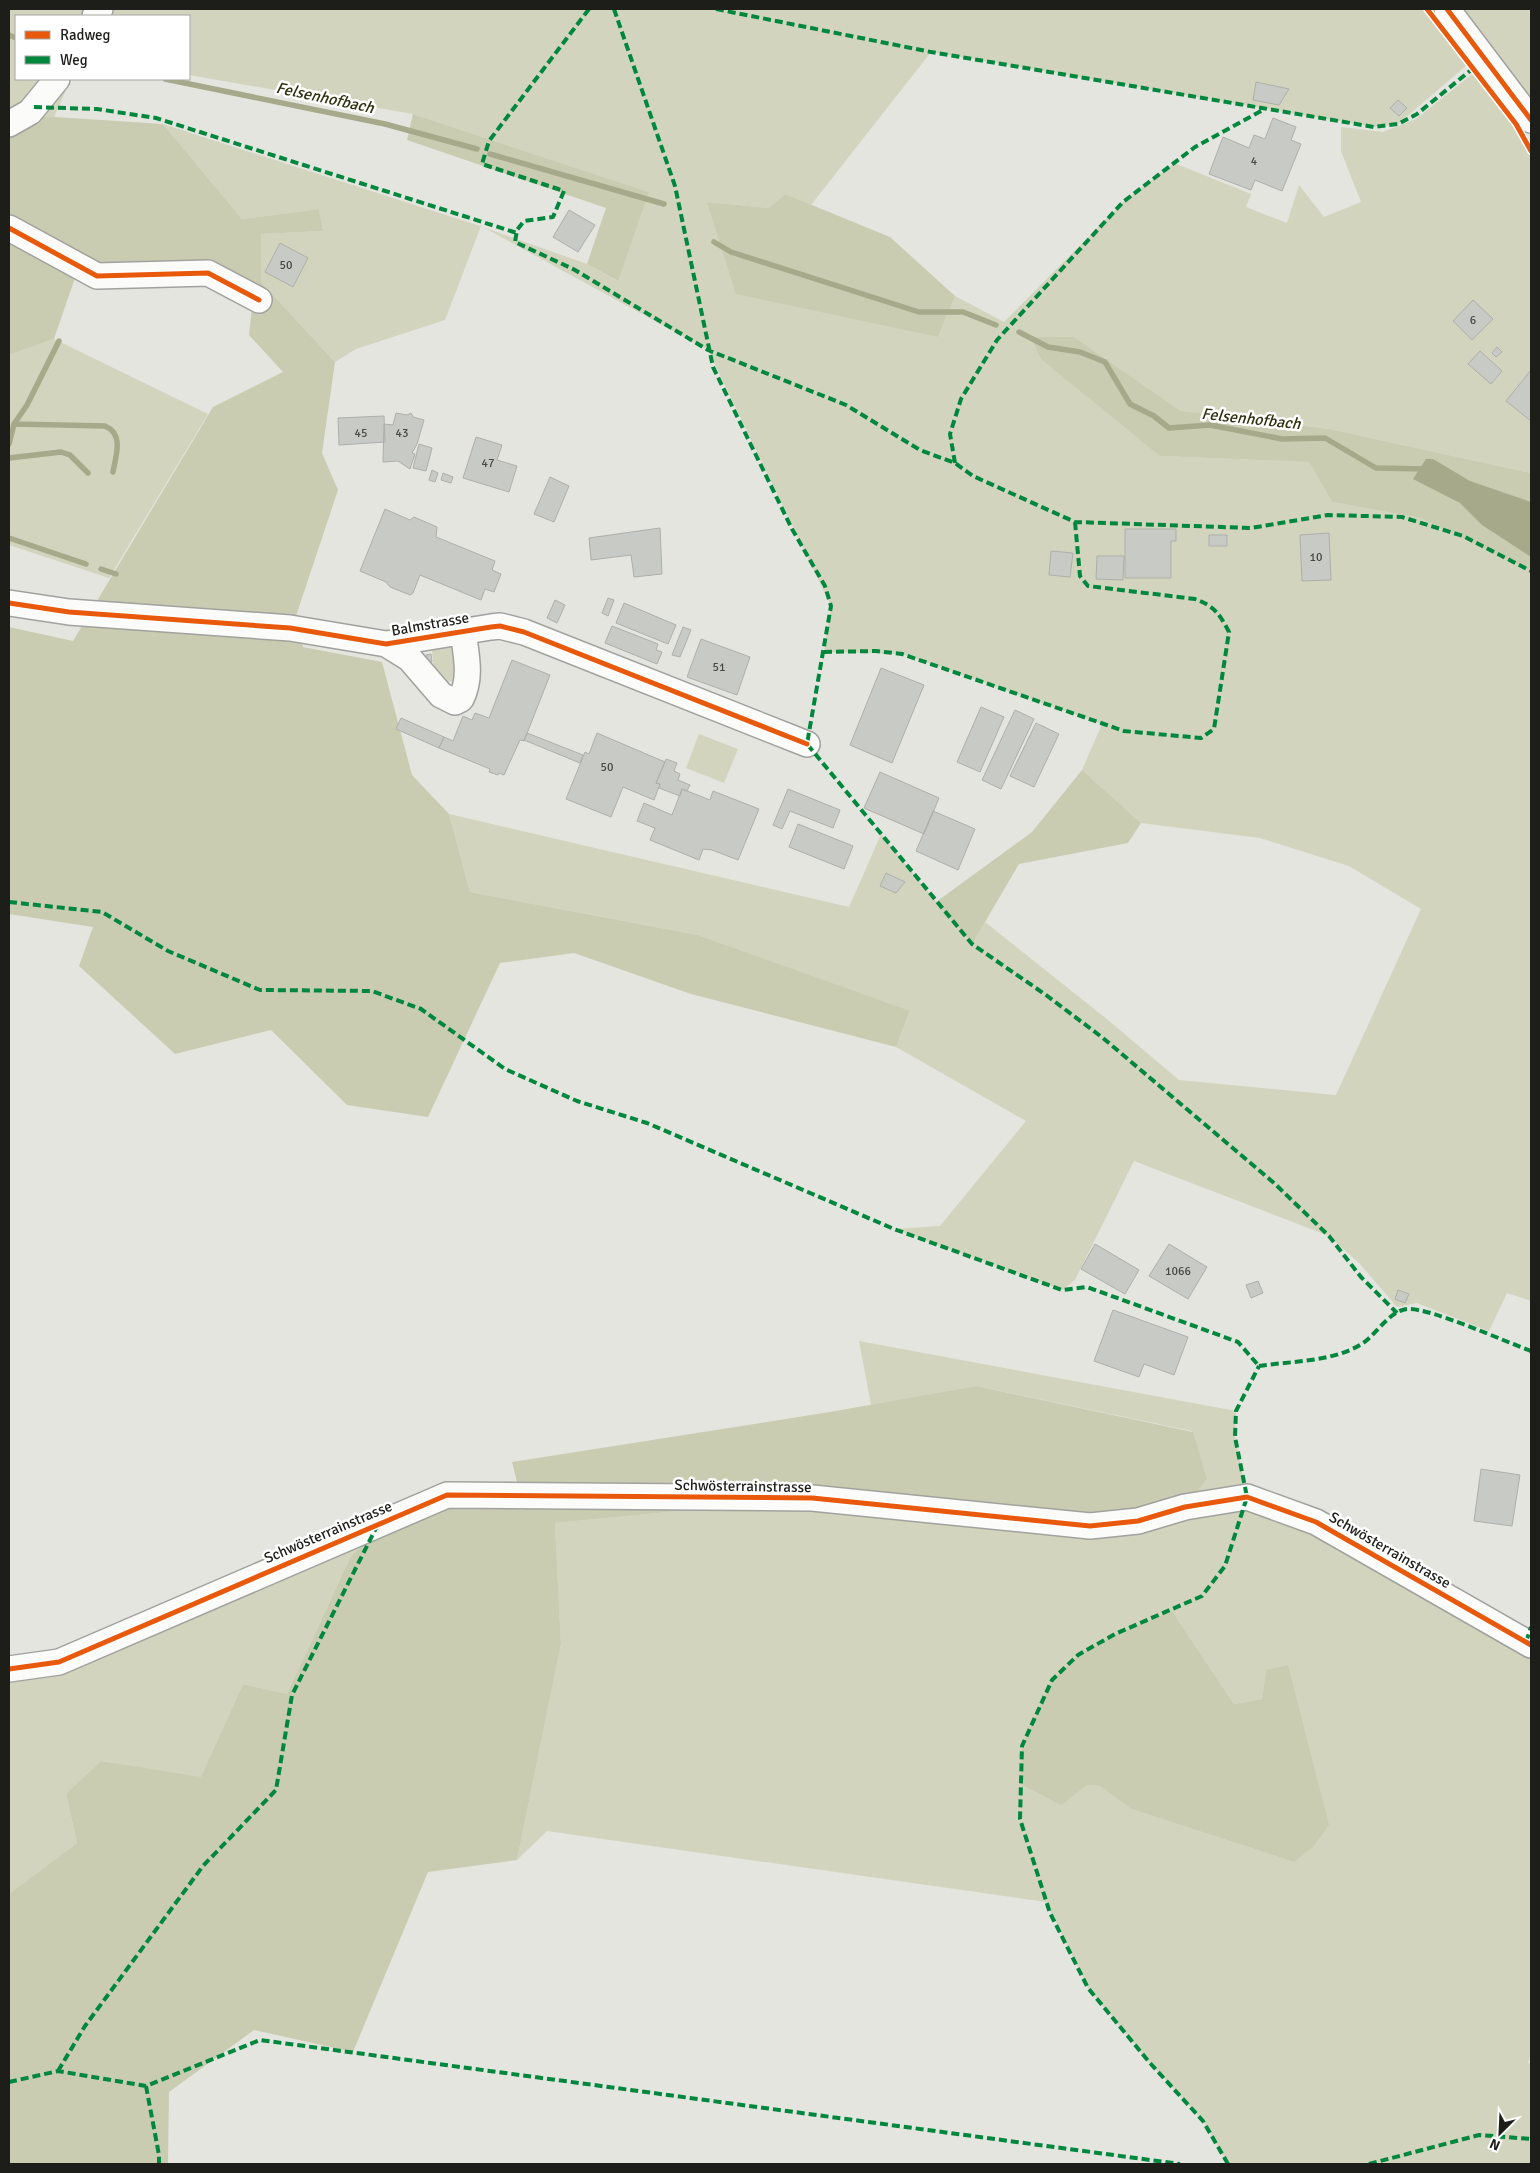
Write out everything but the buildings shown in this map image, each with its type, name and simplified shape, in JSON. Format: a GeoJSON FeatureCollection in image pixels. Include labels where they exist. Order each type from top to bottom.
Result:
{"type":"FeatureCollection","features":[{"type":"Feature","properties":{"kind":"street"},"geometry":{"type":"LineString","coordinates":[[1447,9],[1531,120]]}},
{"type":"Feature","properties":{"kind":"street"},"geometry":{"type":"LineString","coordinates":[[19,118],[56,80]]}},
{"type":"Feature","properties":{"kind":"street"},"geometry":{"type":"LineString","coordinates":[[9,228],[97,276],[208,273],[259,300]]}},
{"type":"Feature","properties":{"kind":"street","name":"Balmstrasse"},"geometry":{"type":"LineString","coordinates":[[9,603],[69,612],[290,628],[386,644],[500,626],[512,628],[807,744]]}},
{"type":"Feature","properties":{"kind":"street"},"geometry":{"type":"LineString","coordinates":[[386,644],[410,659],[441,695],[455,702],[461,698],[468,684],[469,674],[463,631]]}},
{"type":"Feature","properties":{"kind":"street","name":"Schwösterrainstrasse"},"geometry":{"type":"LineString","coordinates":[[9,1669],[59,1662],[447,1495],[812,1498],[1090,1526],[1138,1521],[1185,1507],[1247,1497],[1316,1522],[1531,1645]]}},
{"type":"Feature","properties":{"kind":"shaded area"},"geometry":{"type":"Polygon","coordinates":[[[9,9],[1424,9],[1468,64],[1398,124],[1374,127],[931,52],[811,205],[785,194],[769,208],[707,202],[938,337],[955,296],[1004,322],[1123,202],[1174,163],[1251,194],[1246,207],[1287,223],[1299,185],[1324,217],[1361,202],[1341,151],[1341,127],[1383,132],[1416,119],[1471,75],[1477,74],[1513,124],[1531,156],[1531,473],[1330,429],[1181,411],[1074,337],[1160,456],[1309,462],[1332,502],[1420,518],[1531,571],[1531,1301],[1507,1293],[1489,1331],[1417,1303],[1397,1307],[1359,1263],[1329,1236],[1134,1161],[1075,1280],[1062,1290],[894,1229],[940,1226],[1026,1121],[896,1047],[910,1012],[698,935],[470,892],[449,814],[849,907],[881,834],[971,944],[985,922],[1108,1020],[1179,1080],[1336,1095],[1421,909],[1349,866],[1260,838],[1141,823],[1082,770],[1102,724],[902,654],[824,652],[831,606],[708,350],[483,227],[587,264],[617,281],[649,192],[413,114],[190,75],[190,15],[15,15],[15,80],[71,80],[54,117],[9,114],[9,9]]]}},
{"type":"Feature","properties":{"kind":"shaded area"},"geometry":{"type":"Polygon","coordinates":[[[1457,9],[1531,9],[1531,110],[1457,9]]]}},
{"type":"Feature","properties":{"kind":"shaded area"},"geometry":{"type":"Polygon","coordinates":[[[9,114],[163,124],[242,219],[319,209],[323,231],[261,234],[261,282],[335,362],[322,453],[338,490],[296,616],[303,647],[382,662],[412,775],[449,814],[470,892],[698,935],[910,1011],[896,1047],[691,994],[574,953],[500,963],[428,1117],[347,1105],[271,1030],[175,1054],[79,966],[93,927],[9,914],[9,627],[73,641],[213,407],[283,372],[249,335],[254,288],[75,278],[54,339],[9,355],[9,114]]]}},
{"type":"Feature","properties":{"kind":"shaded area"},"geometry":{"type":"Polygon","coordinates":[[[413,114],[649,192],[618,281],[587,264],[606,208],[407,140],[413,114]]]}},
{"type":"Feature","properties":{"kind":"shaded area"},"geometry":{"type":"Polygon","coordinates":[[[163,124],[480,226],[445,320],[356,349],[335,362],[261,282],[261,234],[323,231],[319,209],[242,219],[163,124]]]}},
{"type":"Feature","properties":{"kind":"shaded area"},"geometry":{"type":"Polygon","coordinates":[[[785,194],[890,237],[955,296],[938,337],[736,294],[707,202],[769,208],[785,194]]]}},
{"type":"Feature","properties":{"kind":"shaded area"},"geometry":{"type":"Polygon","coordinates":[[[1031,337],[1074,337],[1181,411],[1330,429],[1531,473],[1531,571],[1420,518],[1332,502],[1309,462],[1160,456],[1041,359],[1031,337]]]}},
{"type":"Feature","properties":{"kind":"shaded area"},"geometry":{"type":"Polygon","coordinates":[[[54,339],[208,414],[109,578],[9,545],[9,355],[54,339]]]}},
{"type":"Feature","properties":{"kind":"shaded area"},"geometry":{"type":"Polygon","coordinates":[[[1426,459],[1433,459],[1470,481],[1531,502],[1531,557],[1482,525],[1460,503],[1413,479],[1426,459]]]}},
{"type":"Feature","properties":{"kind":"shaded area"},"geometry":{"type":"Polygon","coordinates":[[[452,645],[457,676],[453,681],[446,682],[434,670],[432,649],[452,645]]]}},
{"type":"Feature","properties":{"kind":"shaded area"},"geometry":{"type":"Polygon","coordinates":[[[699,734],[738,749],[724,783],[686,768],[699,734]]]}},
{"type":"Feature","properties":{"kind":"shaded area"},"geometry":{"type":"Polygon","coordinates":[[[1082,770],[1141,823],[1128,843],[1019,864],[972,944],[936,902],[1032,832],[1082,770]]]}},
{"type":"Feature","properties":{"kind":"shaded area"},"geometry":{"type":"Polygon","coordinates":[[[859,1341],[1236,1411],[1235,1437],[1247,1497],[1526,1642],[1531,1627],[1531,2054],[1528,2063],[1531,2064],[1531,2164],[1228,2164],[1203,2121],[1150,2063],[1088,1988],[1046,1902],[547,1831],[517,1860],[561,1644],[555,1523],[812,1498],[1207,1479],[1192,1431],[976,1386],[871,1405],[859,1341]],[[1172,1611],[1115,1634],[1078,1655],[1052,1680],[1087,1785],[1100,1786],[1131,1809],[1294,1862],[1266,1670],[1262,1699],[1234,1704],[1172,1611]]]}},
{"type":"Feature","properties":{"kind":"shaded area"},"geometry":{"type":"Polygon","coordinates":[[[976,1386],[1193,1432],[1207,1479],[1185,1507],[1138,1521],[812,1498],[555,1523],[561,1644],[517,1860],[428,1872],[353,2052],[254,2030],[169,2092],[168,2164],[9,2164],[9,1894],[77,1843],[66,1794],[101,1761],[201,1777],[243,1684],[287,1694],[350,1558],[378,1524],[447,1495],[524,1510],[512,1462],[830,1412],[976,1386]]]}},
{"type":"Feature","properties":{"kind":"shaded area"},"geometry":{"type":"Polygon","coordinates":[[[378,1524],[350,1558],[287,1694],[243,1684],[201,1778],[101,1761],[66,1794],[77,1843],[9,1894],[9,1669],[378,1524]]]}},
{"type":"Feature","properties":{"kind":"shaded area"},"geometry":{"type":"Polygon","coordinates":[[[1172,1611],[1234,1704],[1262,1699],[1266,1670],[1288,1665],[1329,1825],[1313,1847],[1294,1862],[1131,1809],[1100,1786],[1087,1785],[1061,1805],[1021,1784],[1022,1746],[1052,1680],[1078,1655],[1115,1634],[1172,1611]]]}},
{"type":"Feature","properties":{"kind":"waterway"},"geometry":{"type":"LineString","coordinates":[[9,35],[15,38]]}},
{"type":"Feature","properties":{"kind":"waterway","name":"Felsenhofbach"},"geometry":{"type":"LineString","coordinates":[[170,80],[385,124],[477,149]]}},
{"type":"Feature","properties":{"kind":"waterway"},"geometry":{"type":"LineString","coordinates":[[490,154],[664,204]]}},
{"type":"Feature","properties":{"kind":"waterway"},"geometry":{"type":"LineString","coordinates":[[714,242],[731,252],[919,312],[963,312],[996,325]]}},
{"type":"Feature","properties":{"kind":"waterway","name":"Felsenhofbach"},"geometry":{"type":"LineString","coordinates":[[1019,332],[1048,347],[1080,352],[1105,362],[1130,404],[1154,416],[1169,428],[1210,425],[1282,439],[1325,438],[1376,468],[1426,469]]}},
{"type":"Feature","properties":{"kind":"waterway"},"geometry":{"type":"LineString","coordinates":[[14,424],[27,405],[59,341]]}},
{"type":"Feature","properties":{"kind":"waterway"},"geometry":{"type":"LineString","coordinates":[[9,444],[14,424],[105,426],[115,434],[117,440],[113,472]]}},
{"type":"Feature","properties":{"kind":"waterway"},"geometry":{"type":"LineString","coordinates":[[9,458],[61,452],[70,455],[88,473]]}},
{"type":"Feature","properties":{"kind":"waterway"},"geometry":{"type":"LineString","coordinates":[[9,538],[86,564]]}},
{"type":"Feature","properties":{"kind":"waterway"},"geometry":{"type":"LineString","coordinates":[[101,569],[116,574]]}},
{"type":"Feature","properties":{"kind":"marked path"},"geometry":{"type":"LineString","coordinates":[[589,9],[489,141],[482,164],[564,191],[553,217],[524,221],[517,230],[515,242],[575,270],[708,350],[846,405],[920,450],[955,463],[973,476],[1075,522],[1251,528],[1328,515],[1402,517],[1463,536],[1531,571]]}},
{"type":"Feature","properties":{"kind":"marked path"},"geometry":{"type":"LineString","coordinates":[[614,9],[675,186],[713,367],[792,529],[825,586],[831,606],[807,744],[972,944],[1046,995],[1103,1038],[1274,1183],[1329,1236],[1361,1277],[1397,1313]]}},
{"type":"Feature","properties":{"kind":"marked path"},"geometry":{"type":"LineString","coordinates":[[716,9],[931,52],[1374,127],[1398,124],[1417,114],[1476,66]]}},
{"type":"Feature","properties":{"kind":"marked path"},"geometry":{"type":"LineString","coordinates":[[34,107],[97,109],[156,118],[517,233]]}},
{"type":"Feature","properties":{"kind":"marked path"},"geometry":{"type":"LineString","coordinates":[[955,463],[950,434],[961,399],[997,340],[1123,202],[1195,147],[1263,110]]}},
{"type":"Feature","properties":{"kind":"marked path"},"geometry":{"type":"LineString","coordinates":[[824,652],[876,651],[902,654],[1124,731],[1201,738],[1214,729],[1229,632],[1225,625],[1219,615],[1207,604],[1195,599],[1088,586],[1080,576],[1075,522]]}},
{"type":"Feature","properties":{"kind":"marked path"},"geometry":{"type":"LineString","coordinates":[[9,902],[102,912],[168,951],[260,990],[372,991],[421,1009],[505,1069],[577,1101],[647,1123],[894,1229],[1062,1290],[1087,1287],[1238,1342],[1259,1366]]}},
{"type":"Feature","properties":{"kind":"marked path"},"geometry":{"type":"LineString","coordinates":[[1259,1366],[1324,1358],[1349,1351],[1366,1341],[1389,1318],[1401,1310],[1408,1309],[1419,1310],[1450,1319],[1531,1351]]}},
{"type":"Feature","properties":{"kind":"marked path"},"geometry":{"type":"LineString","coordinates":[[1228,2164],[1203,2121],[1150,2063],[1088,1988],[1050,1913],[1020,1819],[1022,1746],[1052,1680],[1078,1655],[1115,1634],[1202,1596],[1225,1566],[1247,1497],[1235,1437],[1236,1411],[1259,1366]]}},
{"type":"Feature","properties":{"kind":"marked path"},"geometry":{"type":"LineString","coordinates":[[58,2071],[85,2026],[203,1866],[276,1790],[292,1695],[377,1526]]}},
{"type":"Feature","properties":{"kind":"marked path"},"geometry":{"type":"LineString","coordinates":[[1526,1642],[1531,1627]]}},
{"type":"Feature","properties":{"kind":"marked path"},"geometry":{"type":"LineString","coordinates":[[9,2082],[58,2071],[146,2086],[260,2040],[1180,2164]]}},
{"type":"Feature","properties":{"kind":"marked path"},"geometry":{"type":"LineString","coordinates":[[146,2086],[159,2164]]}},
{"type":"Feature","properties":{"kind":"marked path"},"geometry":{"type":"LineString","coordinates":[[1369,2164],[1479,2135],[1531,2139]]}},
{"type":"Feature","properties":{"kind":"cycle path"},"geometry":{"type":"LineString","coordinates":[[1427,9],[1516,124],[1531,151]]}},
{"type":"Feature","properties":{"kind":"cycle path"},"geometry":{"type":"LineString","coordinates":[[1447,9],[1531,120]]}},
{"type":"Feature","properties":{"kind":"cycle path"},"geometry":{"type":"LineString","coordinates":[[9,228],[97,276],[208,273],[259,300]]}},
{"type":"Feature","properties":{"kind":"cycle path"},"geometry":{"type":"LineString","coordinates":[[9,603],[69,612],[290,628],[386,644],[500,626],[524,632],[807,744]]}},
{"type":"Feature","properties":{"kind":"cycle path"},"geometry":{"type":"LineString","coordinates":[[9,1669],[59,1662],[447,1495],[812,1498],[1090,1526],[1138,1521],[1185,1507],[1247,1497],[1316,1522],[1531,1645]]}}]}
